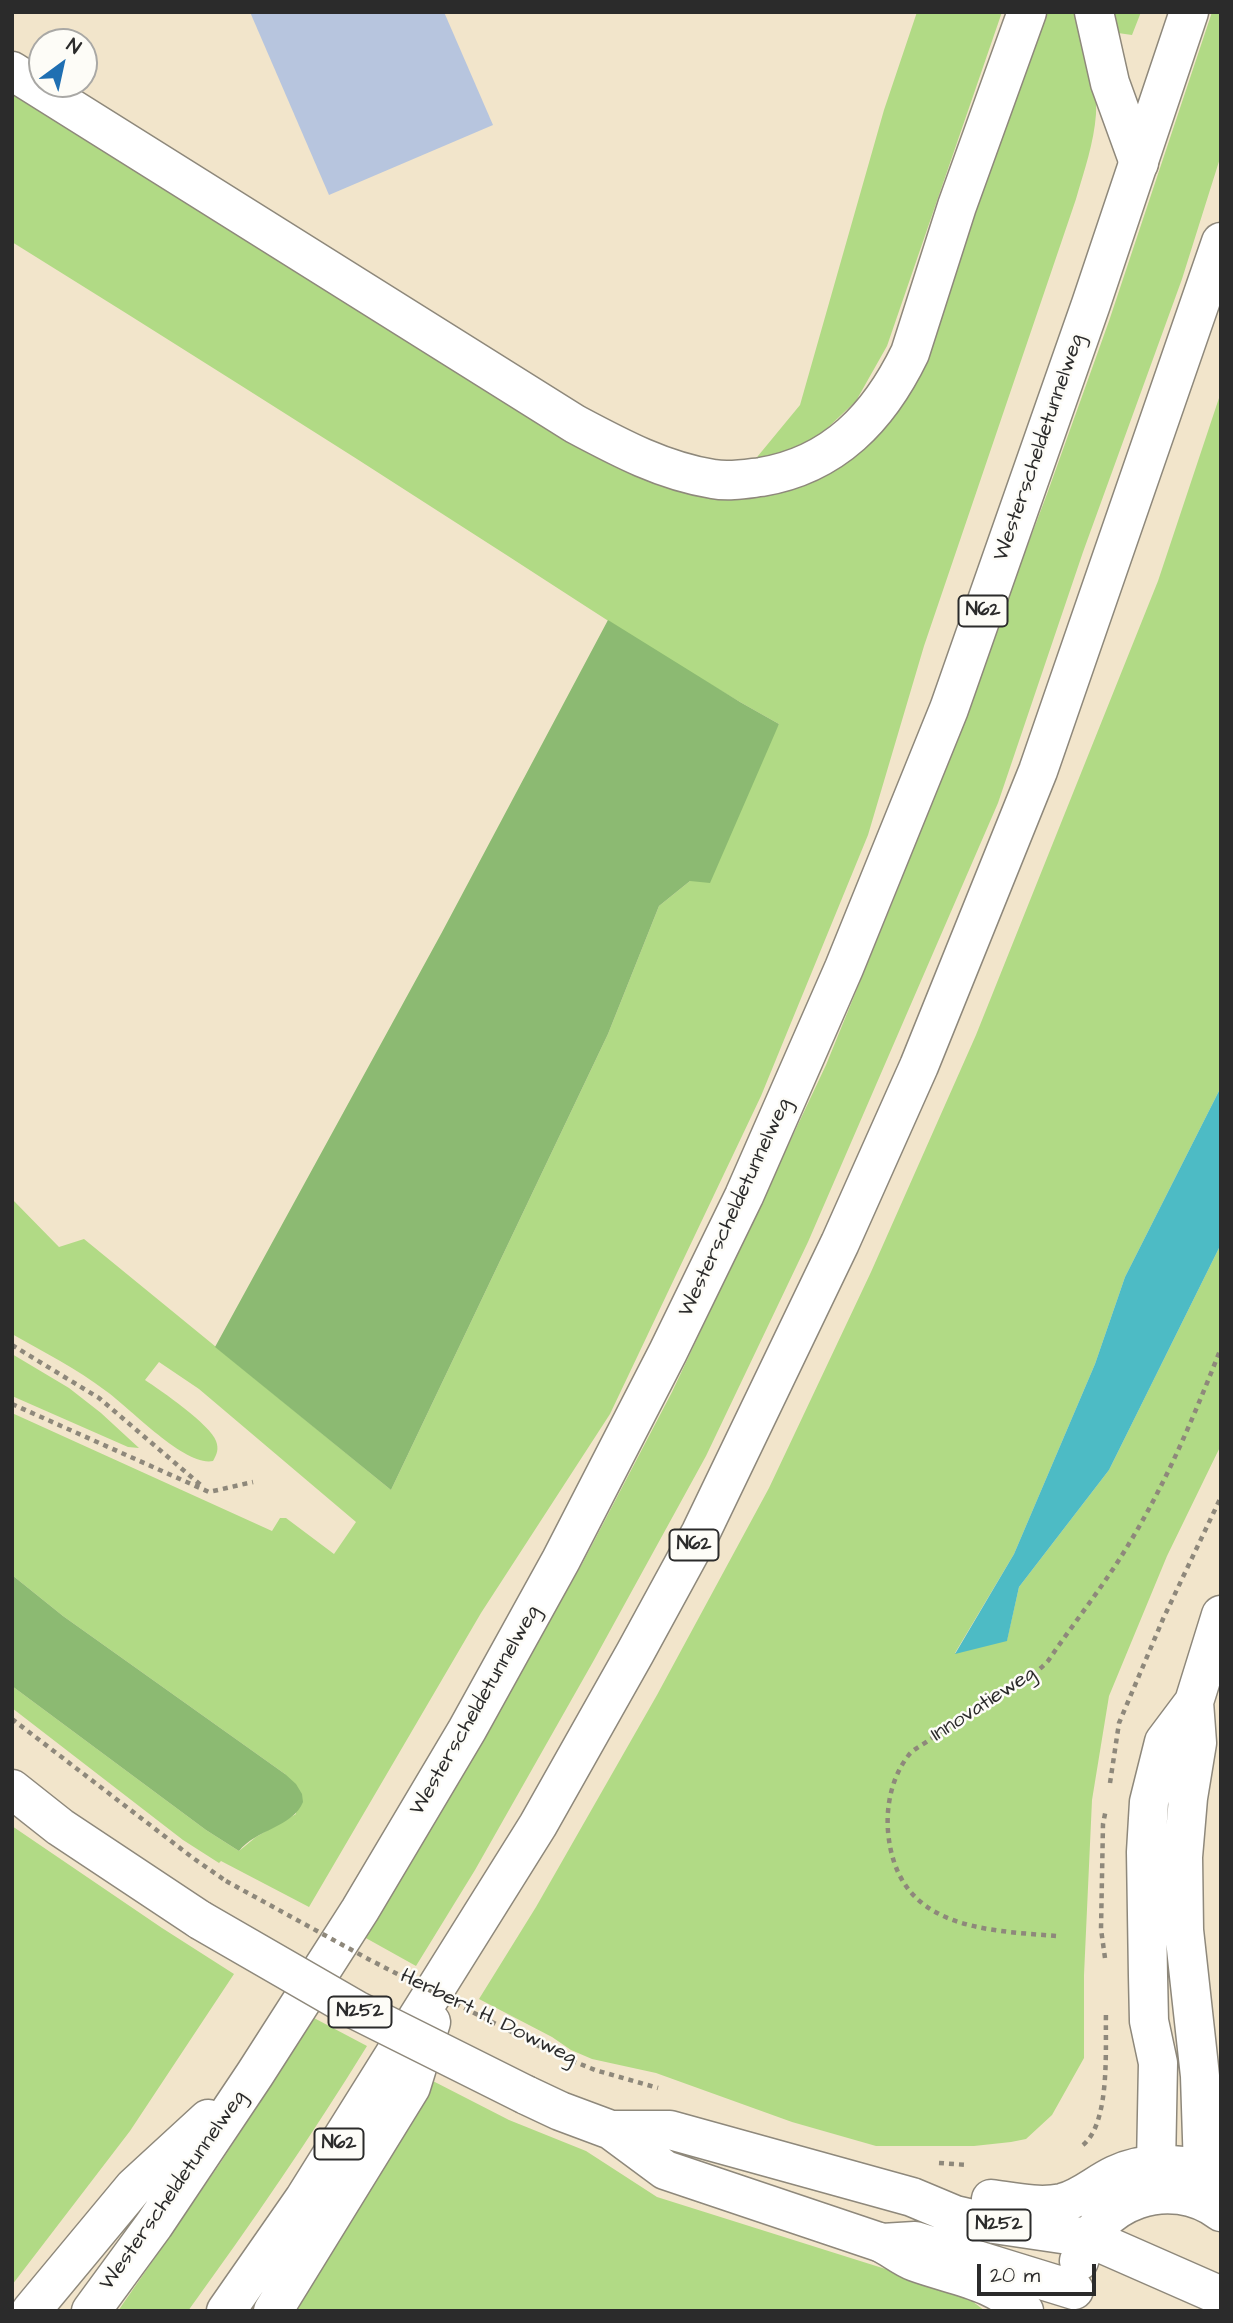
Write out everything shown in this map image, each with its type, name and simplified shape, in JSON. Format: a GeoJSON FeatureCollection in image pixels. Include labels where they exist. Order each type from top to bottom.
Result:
{"type":"FeatureCollection","features":[{"type":"Feature","properties":{"kind":"main road"},"geometry":{"type":"LineString","coordinates":[[12,71],[575,424],[631,454],[664,467],[716,480],[740,480],[775,475],[834,450],[861,426],[883,400],[899,375],[910,353],[957,206],[1027,12]]}},
{"type":"Feature","properties":{"kind":"main road"},"geometry":{"type":"LineString","coordinates":[[1094,12],[1111,83],[1139,163]]}},
{"type":"Feature","properties":{"kind":"main road","name":"Westerscheldetunnelweg"},"geometry":{"type":"LineString","coordinates":[[91,2311],[154,2225],[255,2074],[360,1910],[474,1718],[561,1560],[668,1352],[744,1196],[844,968],[949,709],[1189,12]]}},
{"type":"Feature","properties":{"kind":"main road","name":"N62"},"geometry":{"type":"LineString","coordinates":[[226,2311],[304,2199],[538,1825],[701,1532],[862,1195],[919,1066],[1038,771],[1221,242]]}},
{"type":"Feature","properties":{"kind":"main road"},"geometry":{"type":"LineString","coordinates":[[1146,2177],[1138,2060],[1149,2021],[1146,1852],[1149,1802],[1164,1742],[1194,1702],[1221,1615]]}},
{"type":"Feature","properties":{"kind":"main road"},"geometry":{"type":"LineString","coordinates":[[1194,1702],[1197,1743],[1188,1798],[1183,1857],[1184,1930],[1212,2173]]}},
{"type":"Feature","properties":{"kind":"main road","name":"N252"},"geometry":{"type":"LineString","coordinates":[[12,1790],[60,1827],[200,1920],[356,2010],[560,2111],[611,2130],[664,2170],[882,2243],[915,2241],[1074,2300],[1082,2253],[1089,2238],[1106,2218],[1127,2204],[1146,2177],[1186,2165],[1212,2173]]}},
{"type":"Feature","properties":{"kind":"main road","name":"N62"},"geometry":{"type":"LineString","coordinates":[[273,2311],[411,2087],[446,1974]]}},
{"type":"Feature","properties":{"kind":"main road","name":"N62"},"geometry":{"type":"LineString","coordinates":[[31,2311],[134,2187],[255,2074]]}},
{"type":"Feature","properties":{"kind":"main road","name":"N252"},"geometry":{"type":"LineString","coordinates":[[611,2130],[670,2130],[912,2197],[955,2216],[1089,2238]]}},
{"type":"Feature","properties":{"kind":"main road","name":"N252"},"geometry":{"type":"LineString","coordinates":[[912,2197],[953,2193],[1037,2204],[1060,2203],[1080,2197],[1117,2174],[1146,2177],[1207,2202],[1221,2212]]}},
{"type":"Feature","properties":{"kind":"main road"},"geometry":{"type":"LineString","coordinates":[[1089,2238],[1221,2296]]}},
{"type":"Feature","properties":{"kind":"main road"},"geometry":{"type":"LineString","coordinates":[[882,2243],[912,2261],[975,2280],[1004,2293],[1024,2311]]}},
{"type":"Feature","properties":{"kind":"path"},"geometry":{"type":"LineString","coordinates":[[12,1345],[99,1398],[209,1492]]}},
{"type":"Feature","properties":{"kind":"path","name":"Innovatieweg"},"geometry":{"type":"LineString","coordinates":[[1056,1936],[985,1930],[940,1916],[920,1903],[903,1880],[889,1851],[888,1803],[897,1776],[909,1755],[955,1721],[1033,1677],[1048,1661],[1130,1543],[1196,1412],[1221,1348]]}},
{"type":"Feature","properties":{"kind":"path"},"geometry":{"type":"LineString","coordinates":[[12,1404],[209,1492],[253,1482]]}},
{"type":"Feature","properties":{"kind":"path","name":"Herbert H. Dowweg"},"geometry":{"type":"LineString","coordinates":[[12,1719],[192,1858],[226,1881],[370,1960],[553,2053],[595,2070],[660,2089]]}},
{"type":"Feature","properties":{"kind":"path"},"geometry":{"type":"LineString","coordinates":[[1078,2149],[1087,2141],[1101,2114],[1104,2087]]}},
{"type":"Feature","properties":{"kind":"path"},"geometry":{"type":"LineString","coordinates":[[927,2162],[976,2166]]}},
{"type":"Feature","properties":{"kind":"shaded area"},"geometry":{"type":"Polygon","coordinates":[[[250,12],[444,12],[493,125],[329,195],[250,12]]]}},
{"type":"Feature","properties":{"kind":"green space"},"geometry":{"type":"Polygon","coordinates":[[[917,12],[1002,12],[887,346],[856,401],[820,435],[777,456],[753,462],[800,405],[884,110],[917,12]]]}},
{"type":"Feature","properties":{"kind":"green space"},"geometry":{"type":"Polygon","coordinates":[[[1040,12],[1082,12],[1096,88],[1096,114],[1088,157],[924,646],[868,835],[761,1096],[610,1414],[481,1613],[309,1907],[221,1861],[219,1863],[183,1840],[12,1708],[12,1686],[206,1830],[239,1851],[256,1837],[296,1814],[285,1774],[63,1616],[12,1575],[12,1413],[272,1531],[280,1518],[286,1518],[334,1554],[356,1522],[199,1389],[159,1362],[145,1380],[184,1408],[212,1434],[217,1447],[213,1461],[201,1460],[173,1446],[95,1383],[12,1334],[12,1199],[59,1247],[84,1239],[391,1490],[608,1034],[659,906],[690,881],[779,724],[661,654],[12,242],[12,83],[28,93],[28,98],[36,98],[664,484],[861,443],[1040,12]]]}},
{"type":"Feature","properties":{"kind":"green space"},"geometry":{"type":"Polygon","coordinates":[[[1106,12],[1141,12],[1132,35],[1118,33],[1106,12]]]}},
{"type":"Feature","properties":{"kind":"green space"},"geometry":{"type":"Polygon","coordinates":[[[1212,12],[1221,12],[1221,155],[1182,279],[1083,552],[998,803],[808,1242],[706,1456],[475,1870],[416,1966],[364,1937],[464,1771],[582,1564],[672,1392],[826,1065],[897,891],[1047,494],[1109,321],[1212,12]]]}},
{"type":"Feature","properties":{"kind":"green space"},"geometry":{"type":"Polygon","coordinates":[[[1221,392],[1221,1087],[1125,1277],[1095,1364],[1014,1554],[955,1653],[1007,1640],[1019,1587],[1109,1470],[1221,1244],[1221,1445],[1167,1556],[1109,1696],[1092,1800],[1084,1975],[1084,2058],[1052,2115],[1026,2139],[974,2146],[876,2146],[792,2122],[656,2073],[592,2059],[479,1999],[536,1907],[657,1695],[769,1488],[871,1272],[976,1035],[1158,581],[1221,392]]]}},
{"type":"Feature","properties":{"kind":"green space"},"geometry":{"type":"Polygon","coordinates":[[[608,620],[779,724],[710,883],[690,881],[659,906],[608,1034],[391,1490],[215,1347],[441,934],[608,620]]]}},
{"type":"Feature","properties":{"kind":"green space"},"geometry":{"type":"Polygon","coordinates":[[[12,1354],[69,1388],[139,1448],[128,1447],[12,1396],[12,1354]]]}},
{"type":"Feature","properties":{"kind":"green space"},"geometry":{"type":"Polygon","coordinates":[[[12,1575],[63,1616],[285,1774],[302,1794],[303,1802],[298,1810],[283,1823],[254,1838],[239,1851],[206,1830],[12,1686],[12,1575]]]}},
{"type":"Feature","properties":{"kind":"green space"},"geometry":{"type":"Polygon","coordinates":[[[12,1826],[234,1974],[130,2131],[12,2285],[12,1826]]]}},
{"type":"Feature","properties":{"kind":"green space"},"geometry":{"type":"Polygon","coordinates":[[[314,2018],[367,2046],[258,2213],[188,2311],[118,2311],[221,2162],[314,2018]]]}},
{"type":"Feature","properties":{"kind":"green space"},"geometry":{"type":"Polygon","coordinates":[[[429,2079],[509,2120],[586,2151],[657,2197],[930,2283],[972,2301],[985,2311],[281,2311],[429,2079]]]}},
{"type":"Feature","properties":{"kind":"water"},"geometry":{"type":"Polygon","coordinates":[[[1221,1087],[1221,1244],[1109,1470],[1019,1587],[1007,1641],[955,1654],[1014,1554],[1095,1364],[1125,1277],[1221,1087]]]}}]}
